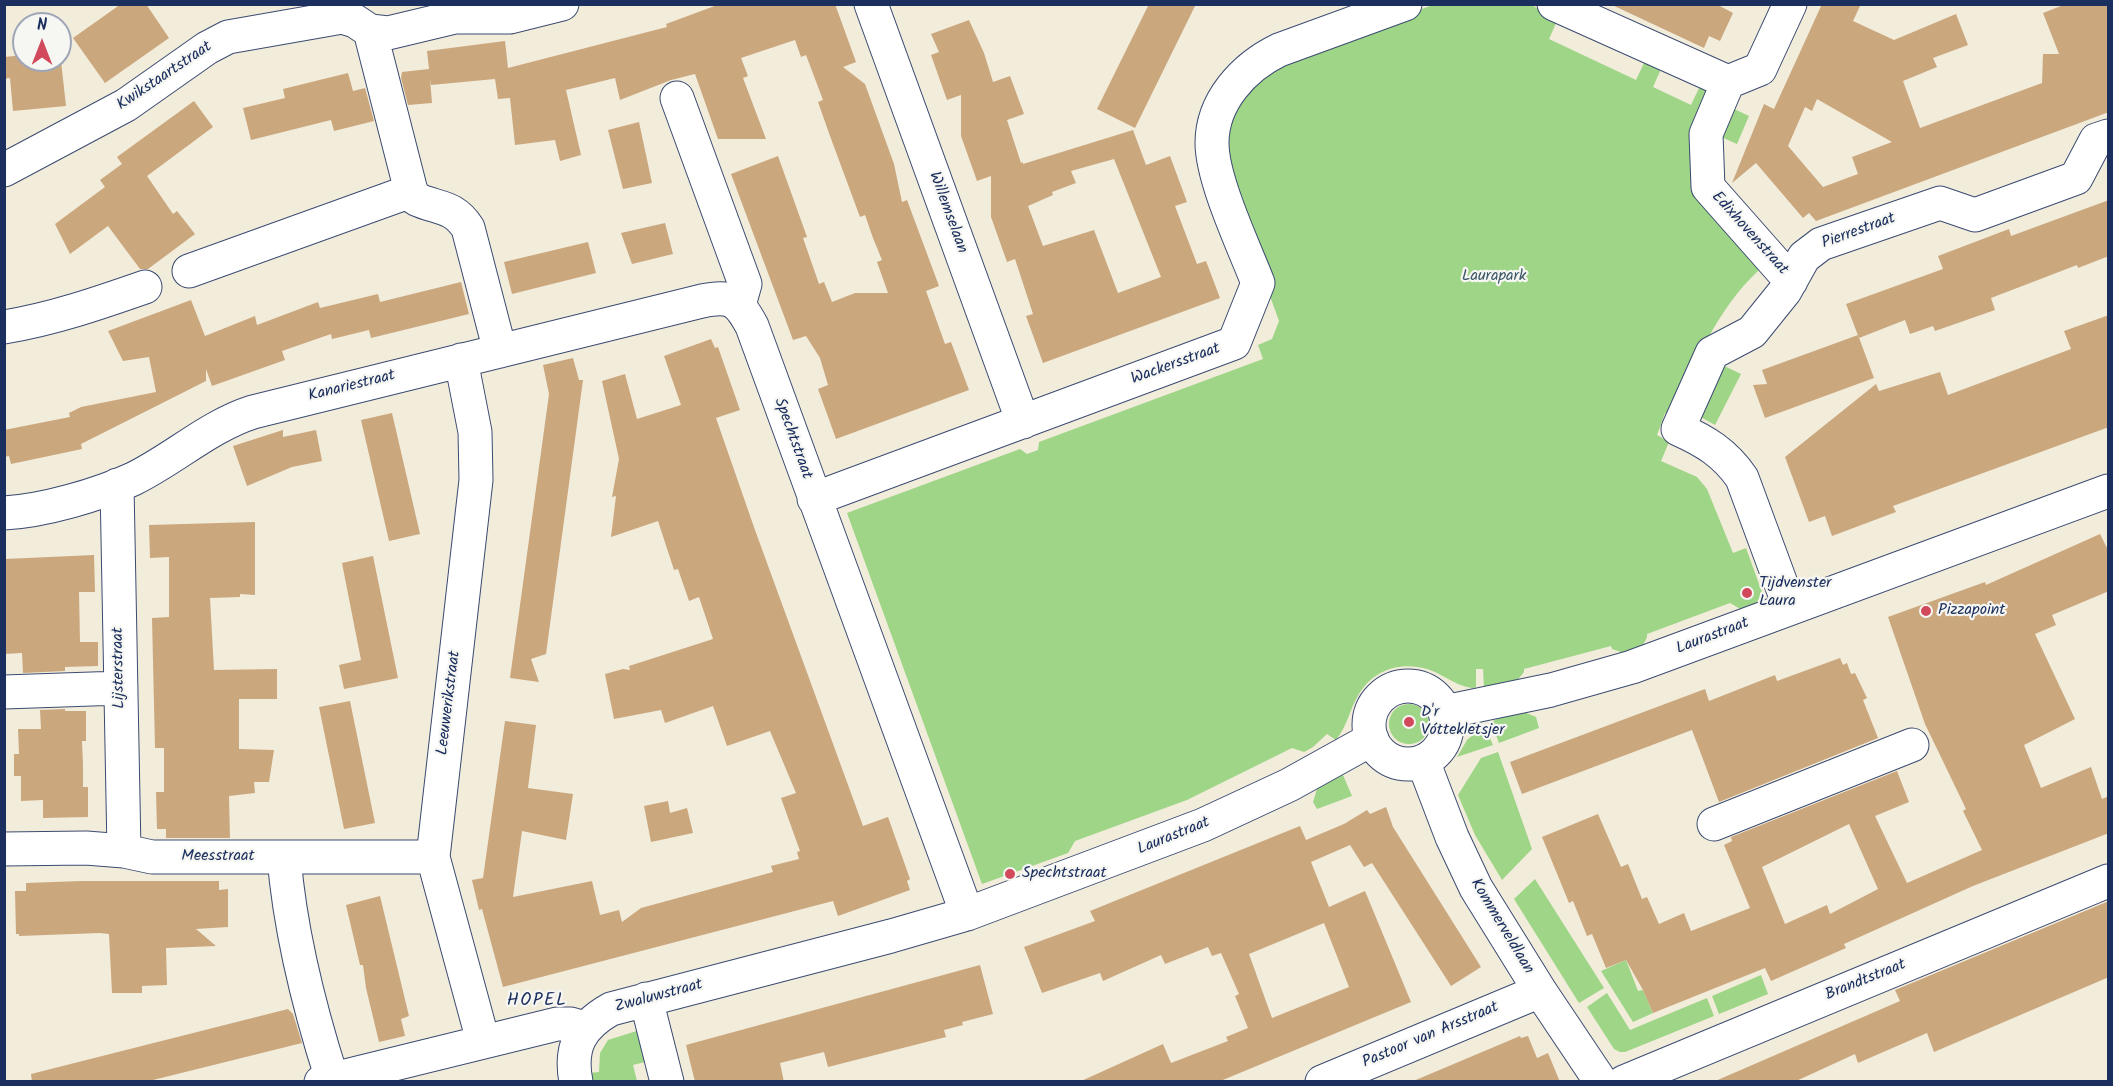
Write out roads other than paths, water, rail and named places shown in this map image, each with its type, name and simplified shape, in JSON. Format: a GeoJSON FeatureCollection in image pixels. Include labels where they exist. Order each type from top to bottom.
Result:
{"type":"FeatureCollection","features":[{"type":"Feature","properties":{"kind":"street","name":"Kwikstaartstraat"},"geometry":{"type":"LineString","coordinates":[[4,170],[126,105],[207,48],[228,37],[342,17],[355,21],[370,31],[388,33],[455,17],[510,17],[562,4]]}},
{"type":"Feature","properties":{"kind":"street","name":"Willemselaan"},"geometry":{"type":"LineString","coordinates":[[871,4],[1023,422]]}},
{"type":"Feature","properties":{"kind":"street","name":"Wackersstraat"},"geometry":{"type":"LineString","coordinates":[[814,499],[1234,343],[1258,283],[1214,164],[1212,142],[1214,125],[1228,90],[1260,59],[1405,4]]}},
{"type":"Feature","properties":{"kind":"street"},"geometry":{"type":"LineString","coordinates":[[1554,4],[1728,82],[1760,69],[1790,4]]}},
{"type":"Feature","properties":{"kind":"street"},"geometry":{"type":"LineString","coordinates":[[370,31],[411,191],[416,199],[450,209],[461,216],[468,228],[500,351]]}},
{"type":"Feature","properties":{"kind":"street","name":"Edixhovenstraat"},"geometry":{"type":"LineString","coordinates":[[1728,82],[1706,134],[1708,187],[1791,281]]}},
{"type":"Feature","properties":{"kind":"street"},"geometry":{"type":"LineString","coordinates":[[677,98],[745,284],[727,302]]}},
{"type":"Feature","properties":{"kind":"street","name":"Pierrestraat"},"geometry":{"type":"LineString","coordinates":[[1790,608],[1742,478],[1718,450],[1678,429],[1712,353],[1752,332],[1779,301],[1804,257],[1821,244],[1940,203],[1975,215],[2076,177],[2096,141],[2109,136]]}},
{"type":"Feature","properties":{"kind":"street"},"geometry":{"type":"LineString","coordinates":[[189,271],[411,191]]}},
{"type":"Feature","properties":{"kind":"street"},"geometry":{"type":"LineString","coordinates":[[4,327],[95,305],[146,287]]}},
{"type":"Feature","properties":{"kind":"street","name":"Kanariestraat"},"geometry":{"type":"LineString","coordinates":[[4,513],[70,501],[117,485],[133,478],[236,417],[461,360],[727,302]]}},
{"type":"Feature","properties":{"kind":"street","name":"Spechtstraat"},"geometry":{"type":"LineString","coordinates":[[727,302],[752,326],[967,914]]}},
{"type":"Feature","properties":{"kind":"street","name":"Leeuwerikstraat"},"geometry":{"type":"LineString","coordinates":[[461,360],[475,432],[476,480],[433,857],[483,1041]]}},
{"type":"Feature","properties":{"kind":"street","name":"Lijsterstraat"},"geometry":{"type":"LineString","coordinates":[[117,485],[124,851]]}},
{"type":"Feature","properties":{"kind":"street","name":"Laurastraat"},"geometry":{"type":"LineString","coordinates":[[1445,712],[1551,690],[1632,667],[2109,491]]}},
{"type":"Feature","properties":{"kind":"street"},"geometry":{"type":"LineString","coordinates":[[1411,686],[1427,691],[1440,702],[1445,712],[1447,728],[1443,743],[1423,761],[1408,764],[1393,761],[1380,752],[1372,740],[1369,723],[1373,706],[1384,694],[1394,688],[1411,686]]}},
{"type":"Feature","properties":{"kind":"street"},"geometry":{"type":"LineString","coordinates":[[4,692],[121,688]]}},
{"type":"Feature","properties":{"kind":"street","name":"Laurastraat"},"geometry":{"type":"LineString","coordinates":[[967,914],[1203,825],[1289,785],[1372,740]]}},
{"type":"Feature","properties":{"kind":"street"},"geometry":{"type":"LineString","coordinates":[[1714,824],[1912,745]]}},
{"type":"Feature","properties":{"kind":"street","name":"Kommerveldlaan"},"geometry":{"type":"LineString","coordinates":[[1423,761],[1452,837],[1476,888],[1540,991],[1601,1082]]}},
{"type":"Feature","properties":{"kind":"street","name":"Meesstraat"},"geometry":{"type":"LineString","coordinates":[[4,849],[87,848],[124,851],[152,857],[433,857]]}},
{"type":"Feature","properties":{"kind":"street"},"geometry":{"type":"LineString","coordinates":[[284,857],[293,926],[319,1034],[326,1080],[557,1023],[571,1023],[585,1028],[574,1053],[573,1065],[576,1082]]}},
{"type":"Feature","properties":{"kind":"street","name":"Brandtstraat"},"geometry":{"type":"LineString","coordinates":[[1624,1082],[2109,881]]}},
{"type":"Feature","properties":{"kind":"street","name":"Zwaluwstraat"},"geometry":{"type":"LineString","coordinates":[[585,1028],[611,1009],[967,914]]}},
{"type":"Feature","properties":{"kind":"street","name":"Pastoor van Arsstraat"},"geometry":{"type":"LineString","coordinates":[[1322,1082],[1540,991]]}},
{"type":"Feature","properties":{"kind":"street"},"geometry":{"type":"LineString","coordinates":[[646,999],[667,1082]]}},
{"type":"Feature","properties":{"kind":"place","name":"Tijdvenster Laura"},"geometry":{"type":"Point","coordinates":[1747,593]}},
{"type":"Feature","properties":{"kind":"place","name":"Pizzapoint"},"geometry":{"type":"Point","coordinates":[1926,611]}},
{"type":"Feature","properties":{"kind":"place","name":"D'r Vóttekletsjer"},"geometry":{"type":"Point","coordinates":[1409,722]}},
{"type":"Feature","properties":{"kind":"place","name":"Spechtstraat"},"geometry":{"type":"Point","coordinates":[1010,874]}},
{"type":"Feature","properties":{"kind":"district","name":"HOPEL"},"geometry":{"type":"Point","coordinates":[537,1002]}},
{"type":"Feature","properties":{"kind":"park label","name":"Laurapark"},"geometry":{"type":"Point","coordinates":[1494,277]}}]}
